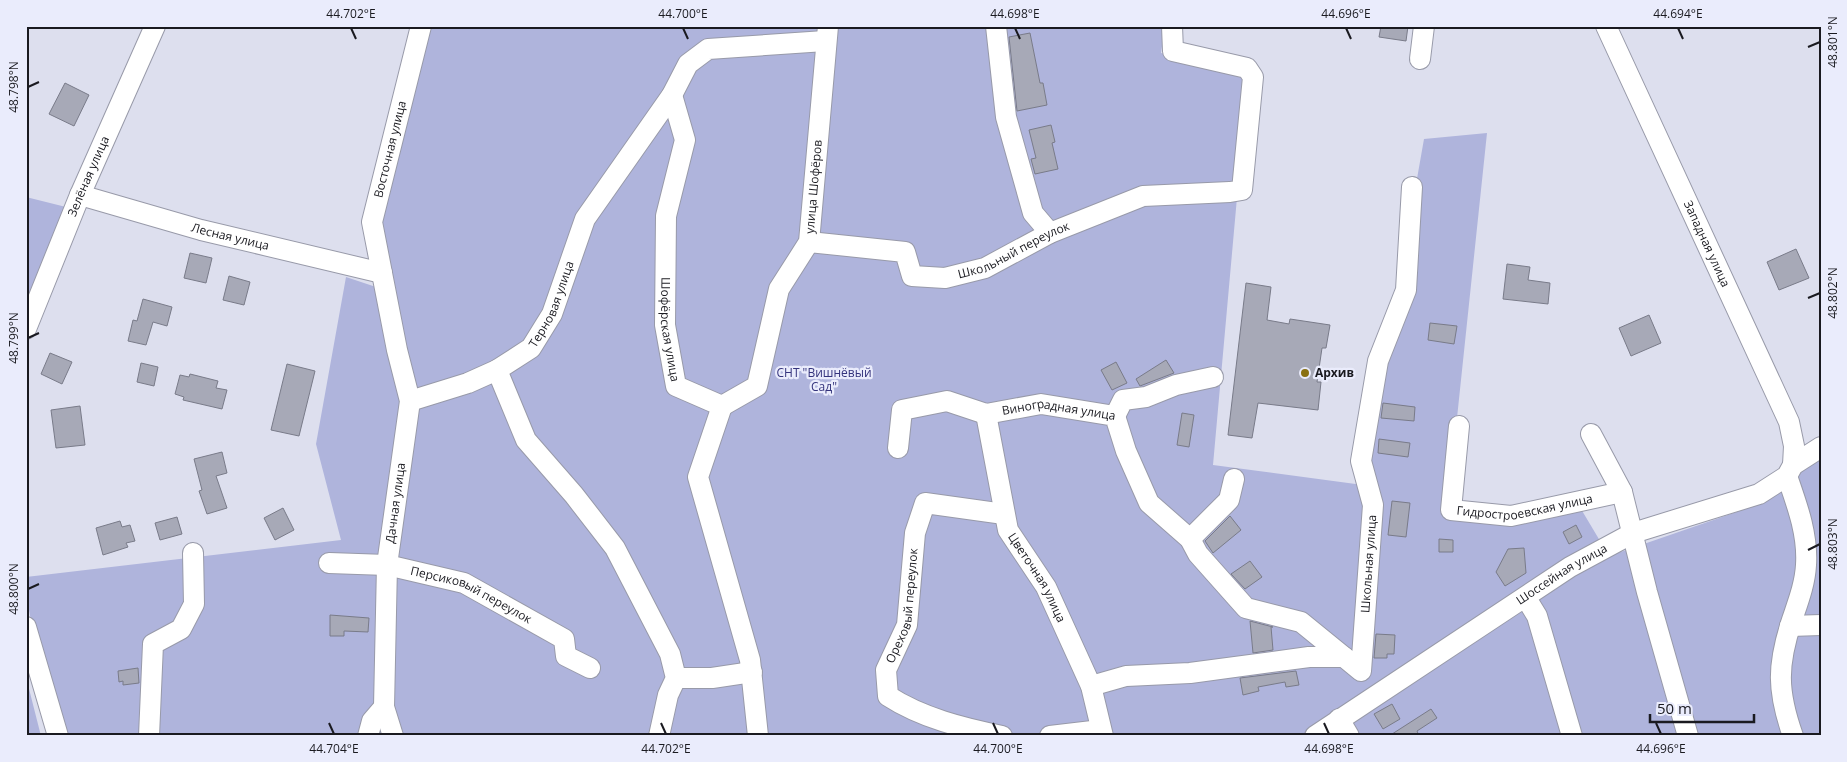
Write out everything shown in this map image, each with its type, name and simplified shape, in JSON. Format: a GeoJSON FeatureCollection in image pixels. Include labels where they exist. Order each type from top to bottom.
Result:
{"type":"FeatureCollection","features":[{"type":"Feature","properties":{"kind":"street","name":"Зелёная улица"},"geometry":{"type":"LineString","coordinates":[[26,329],[80,196],[154,26]]}},
{"type":"Feature","properties":{"kind":"street","name":"Восточная улица"},"geometry":{"type":"LineString","coordinates":[[382,273],[372,222],[421,26]]}},
{"type":"Feature","properties":{"kind":"street"},"geometry":{"type":"LineString","coordinates":[[996,26],[1006,117],[1033,213],[1050,232]]}},
{"type":"Feature","properties":{"kind":"street","name":"Школьный переулок"},"geometry":{"type":"LineString","coordinates":[[809,242],[905,252],[912,276],[945,278],[984,268],[1050,232],[1143,196],[1242,190],[1253,78],[1247,68],[1173,51],[1172,26]]}},
{"type":"Feature","properties":{"kind":"street"},"geometry":{"type":"LineString","coordinates":[[1420,59],[1424,26]]}},
{"type":"Feature","properties":{"kind":"street","name":"Западная улица"},"geometry":{"type":"LineString","coordinates":[[1606,26],[1790,422],[1794,446],[1790,471],[1802,518],[1806,564],[1804,582],[1790,626],[1780,683],[1781,698],[1793,736]]}},
{"type":"Feature","properties":{"kind":"street","name":"Терновая улица"},"geometry":{"type":"LineString","coordinates":[[410,401],[468,383],[496,370],[531,348],[552,314],[585,219],[672,95],[688,64],[708,49],[826,34]]}},
{"type":"Feature","properties":{"kind":"street","name":"улица Шофёров"},"geometry":{"type":"LineString","coordinates":[[722,406],[757,386],[779,289],[809,242],[826,34]]}},
{"type":"Feature","properties":{"kind":"street","name":"Шофёрская улица"},"geometry":{"type":"LineString","coordinates":[[672,95],[685,140],[666,216],[665,326],[676,386],[722,406]]}},
{"type":"Feature","properties":{"kind":"street","name":"Школьная улица"},"geometry":{"type":"LineString","coordinates":[[1361,671],[1373,505],[1361,461],[1378,361],[1406,290],[1412,187]]}},
{"type":"Feature","properties":{"kind":"street","name":"Лесная улица"},"geometry":{"type":"LineString","coordinates":[[80,196],[201,230],[382,273]]}},
{"type":"Feature","properties":{"kind":"street","name":"Дачная улица"},"geometry":{"type":"LineString","coordinates":[[382,273],[410,401],[387,566],[384,708],[393,736]]}},
{"type":"Feature","properties":{"kind":"street"},"geometry":{"type":"LineString","coordinates":[[496,370],[526,440],[574,495],[615,548],[670,654],[676,678],[668,695],[659,736]]}},
{"type":"Feature","properties":{"kind":"street"},"geometry":{"type":"LineString","coordinates":[[1115,416],[1123,400],[1146,397],[1176,385],[1213,377]]}},
{"type":"Feature","properties":{"kind":"street","name":"Виноградная улица"},"geometry":{"type":"LineString","coordinates":[[898,448],[902,410],[947,401],[986,414],[1041,404],[1115,416],[1126,451],[1149,503],[1190,539],[1198,554],[1246,608],[1300,622],[1344,657]]}},
{"type":"Feature","properties":{"kind":"street"},"geometry":{"type":"LineString","coordinates":[[722,406],[698,477],[752,672],[758,736]]}},
{"type":"Feature","properties":{"kind":"street","name":"Цветочная улица"},"geometry":{"type":"LineString","coordinates":[[986,414],[1008,530],[1046,587],[1091,686],[1102,733]]}},
{"type":"Feature","properties":{"kind":"street","name":"Гидростроевская улица"},"geometry":{"type":"LineString","coordinates":[[1459,426],[1452,510],[1511,516],[1622,492]]}},
{"type":"Feature","properties":{"kind":"street"},"geometry":{"type":"LineString","coordinates":[[1591,434],[1622,492],[1688,736]]}},
{"type":"Feature","properties":{"kind":"street","name":"Шоссейная улица"},"geometry":{"type":"LineString","coordinates":[[1315,736],[1344,728],[1372,697],[1526,598],[1570,566],[1633,533],[1742,501],[1759,494],[1821,446]]}},
{"type":"Feature","properties":{"kind":"street"},"geometry":{"type":"LineString","coordinates":[[1190,539],[1229,500],[1234,479]]}},
{"type":"Feature","properties":{"kind":"street","name":"Ореховый переулок"},"geometry":{"type":"LineString","coordinates":[[1002,736],[963,728],[904,707],[888,696],[886,670],[907,625],[915,533],[925,502],[1004,514]]}},
{"type":"Feature","properties":{"kind":"street"},"geometry":{"type":"LineString","coordinates":[[149,736],[153,644],[181,628],[194,604],[193,553]]}},
{"type":"Feature","properties":{"kind":"street","name":"Персиковый переулок"},"geometry":{"type":"LineString","coordinates":[[329,563],[387,566],[464,583],[564,639],[566,656],[590,668]]}},
{"type":"Feature","properties":{"kind":"street"},"geometry":{"type":"LineString","coordinates":[[1526,598],[1538,616],[1572,736]]}},
{"type":"Feature","properties":{"kind":"street"},"geometry":{"type":"LineString","coordinates":[[1790,626],[1821,625]]}},
{"type":"Feature","properties":{"kind":"street"},"geometry":{"type":"LineString","coordinates":[[26,627],[58,736]]}},
{"type":"Feature","properties":{"kind":"street"},"geometry":{"type":"LineString","coordinates":[[1091,686],[1126,676],[1199,672],[1310,656],[1344,657],[1361,671],[1372,697]]}},
{"type":"Feature","properties":{"kind":"street"},"geometry":{"type":"LineString","coordinates":[[676,678],[712,678],[752,672]]}},
{"type":"Feature","properties":{"kind":"street"},"geometry":{"type":"LineString","coordinates":[[368,736],[372,721],[384,708]]}},
{"type":"Feature","properties":{"kind":"street"},"geometry":{"type":"LineString","coordinates":[[1050,736],[1102,733]]}},
{"type":"Feature","properties":{"kind":"green space","name":"СНТ \"Вишнёвый Сад\""},"geometry":{"type":"Polygon","coordinates":[[[430,26],[1165,26],[1161,53],[1248,75],[1213,465],[1363,485],[1424,139],[1487,133],[1447,513],[1581,509],[1609,556],[1754,506],[1780,489],[1821,445],[1821,736],[64,736],[34,636],[26,577],[341,540],[316,444],[346,277],[388,291],[380,222],[430,26]]]}},
{"type":"Feature","properties":{"kind":"green space"},"geometry":{"type":"Polygon","coordinates":[[[26,197],[66,207],[26,320],[26,197]]]}},
{"type":"Feature","properties":{"kind":"green space"},"geometry":{"type":"Polygon","coordinates":[[[26,677],[41,736],[26,736],[26,677]]]}},
{"type":"Feature","properties":{"kind":"building"},"geometry":{"type":"Polygon","coordinates":[[[1381,26],[1408,26],[1406,41],[1379,37],[1381,26]]]}},
{"type":"Feature","properties":{"kind":"building"},"geometry":{"type":"Polygon","coordinates":[[[1030,33],[1040,83],[1043,83],[1047,105],[1017,111],[1009,37],[1030,33]]]}},
{"type":"Feature","properties":{"kind":"building"},"geometry":{"type":"Polygon","coordinates":[[[65,83],[89,95],[74,126],[49,114],[65,83]]]}},
{"type":"Feature","properties":{"kind":"building"},"geometry":{"type":"Polygon","coordinates":[[[1051,125],[1055,142],[1052,143],[1058,169],[1035,174],[1031,159],[1036,158],[1029,130],[1051,125]]]}},
{"type":"Feature","properties":{"kind":"building"},"geometry":{"type":"Polygon","coordinates":[[[1796,249],[1809,278],[1779,290],[1767,262],[1796,249]]]}},
{"type":"Feature","properties":{"kind":"building"},"geometry":{"type":"Polygon","coordinates":[[[190,253],[212,258],[206,283],[184,278],[190,253]]]}},
{"type":"Feature","properties":{"kind":"building"},"geometry":{"type":"Polygon","coordinates":[[[1507,264],[1530,267],[1528,280],[1550,283],[1548,304],[1503,299],[1507,264]]]}},
{"type":"Feature","properties":{"kind":"building"},"geometry":{"type":"Polygon","coordinates":[[[229,276],[250,282],[244,305],[223,300],[229,276]]]}},
{"type":"Feature","properties":{"kind":"building"},"geometry":{"type":"Polygon","coordinates":[[[1246,283],[1271,287],[1267,320],[1289,324],[1290,319],[1330,325],[1326,348],[1322,348],[1317,382],[1321,382],[1318,410],[1258,403],[1252,438],[1228,435],[1246,283]]]}},
{"type":"Feature","properties":{"kind":"building"},"geometry":{"type":"Polygon","coordinates":[[[143,299],[172,307],[167,326],[153,322],[146,345],[128,341],[133,320],[137,321],[143,299]]]}},
{"type":"Feature","properties":{"kind":"building"},"geometry":{"type":"Polygon","coordinates":[[[1649,315],[1661,343],[1631,356],[1619,328],[1649,315]]]}},
{"type":"Feature","properties":{"kind":"building"},"geometry":{"type":"Polygon","coordinates":[[[1430,323],[1457,326],[1454,344],[1428,340],[1430,323]]]}},
{"type":"Feature","properties":{"kind":"building"},"geometry":{"type":"Polygon","coordinates":[[[50,353],[72,362],[62,384],[41,374],[50,353]]]}},
{"type":"Feature","properties":{"kind":"building"},"geometry":{"type":"Polygon","coordinates":[[[1166,360],[1174,373],[1140,386],[1136,379],[1166,360]]]}},
{"type":"Feature","properties":{"kind":"building"},"geometry":{"type":"Polygon","coordinates":[[[1116,362],[1127,383],[1112,390],[1101,370],[1116,362]]]}},
{"type":"Feature","properties":{"kind":"building"},"geometry":{"type":"Polygon","coordinates":[[[141,363],[158,367],[154,386],[137,382],[141,363]]]}},
{"type":"Feature","properties":{"kind":"building"},"geometry":{"type":"Polygon","coordinates":[[[287,364],[315,371],[299,436],[271,430],[287,364]]]}},
{"type":"Feature","properties":{"kind":"building"},"geometry":{"type":"Polygon","coordinates":[[[190,374],[218,381],[216,388],[227,390],[222,409],[183,400],[184,397],[175,394],[180,375],[189,377],[190,374]]]}},
{"type":"Feature","properties":{"kind":"building"},"geometry":{"type":"Polygon","coordinates":[[[1383,403],[1415,407],[1414,421],[1381,418],[1383,403]]]}},
{"type":"Feature","properties":{"kind":"building"},"geometry":{"type":"Polygon","coordinates":[[[80,406],[85,445],[56,448],[51,410],[80,406]]]}},
{"type":"Feature","properties":{"kind":"building"},"geometry":{"type":"Polygon","coordinates":[[[1182,413],[1194,415],[1189,447],[1177,445],[1182,413]]]}},
{"type":"Feature","properties":{"kind":"building"},"geometry":{"type":"Polygon","coordinates":[[[1379,439],[1410,443],[1408,457],[1378,453],[1379,439]]]}},
{"type":"Feature","properties":{"kind":"building"},"geometry":{"type":"Polygon","coordinates":[[[222,452],[227,473],[216,476],[227,508],[207,514],[199,491],[202,490],[194,459],[222,452]]]}},
{"type":"Feature","properties":{"kind":"building"},"geometry":{"type":"Polygon","coordinates":[[[1392,501],[1410,503],[1406,537],[1388,535],[1392,501]]]}},
{"type":"Feature","properties":{"kind":"building"},"geometry":{"type":"Polygon","coordinates":[[[283,508],[294,530],[275,540],[264,518],[283,508]]]}},
{"type":"Feature","properties":{"kind":"building"},"geometry":{"type":"Polygon","coordinates":[[[1230,516],[1241,530],[1213,553],[1205,541],[1230,516]]]}},
{"type":"Feature","properties":{"kind":"building"},"geometry":{"type":"Polygon","coordinates":[[[177,517],[182,534],[160,540],[155,523],[177,517]]]}},
{"type":"Feature","properties":{"kind":"building"},"geometry":{"type":"Polygon","coordinates":[[[120,521],[122,527],[130,525],[135,541],[126,543],[128,547],[103,555],[96,528],[120,521]]]}},
{"type":"Feature","properties":{"kind":"building"},"geometry":{"type":"Polygon","coordinates":[[[1576,525],[1582,537],[1569,544],[1563,532],[1576,525]]]}},
{"type":"Feature","properties":{"kind":"building"},"geometry":{"type":"Polygon","coordinates":[[[1439,539],[1453,540],[1453,552],[1439,552],[1439,539]]]}},
{"type":"Feature","properties":{"kind":"building"},"geometry":{"type":"Polygon","coordinates":[[[1524,548],[1526,573],[1505,586],[1496,572],[1508,549],[1524,548]]]}},
{"type":"Feature","properties":{"kind":"building"},"geometry":{"type":"Polygon","coordinates":[[[1250,561],[1262,577],[1245,589],[1231,574],[1250,561]]]}},
{"type":"Feature","properties":{"kind":"building"},"geometry":{"type":"Polygon","coordinates":[[[330,615],[369,618],[368,632],[344,631],[344,636],[330,636],[330,615]]]}},
{"type":"Feature","properties":{"kind":"building"},"geometry":{"type":"Polygon","coordinates":[[[1250,621],[1273,627],[1271,627],[1273,650],[1253,653],[1250,621]]]}},
{"type":"Feature","properties":{"kind":"building"},"geometry":{"type":"Polygon","coordinates":[[[1376,634],[1395,635],[1394,654],[1387,654],[1387,658],[1374,658],[1376,634]]]}},
{"type":"Feature","properties":{"kind":"building"},"geometry":{"type":"Polygon","coordinates":[[[138,668],[139,683],[123,685],[123,681],[119,682],[118,671],[138,668]]]}},
{"type":"Feature","properties":{"kind":"building"},"geometry":{"type":"Polygon","coordinates":[[[1296,671],[1299,685],[1286,687],[1285,682],[1258,687],[1259,691],[1243,695],[1240,678],[1296,671]]]}},
{"type":"Feature","properties":{"kind":"building"},"geometry":{"type":"Polygon","coordinates":[[[1392,704],[1400,719],[1383,729],[1374,714],[1392,704]]]}},
{"type":"Feature","properties":{"kind":"building"},"geometry":{"type":"Polygon","coordinates":[[[1431,709],[1437,718],[1417,731],[1419,736],[1389,736],[1431,709]]]}},
{"type":"Feature","properties":{"kind":"place","name":"Архив"},"geometry":{"type":"Point","coordinates":[1305,373]}}]}
